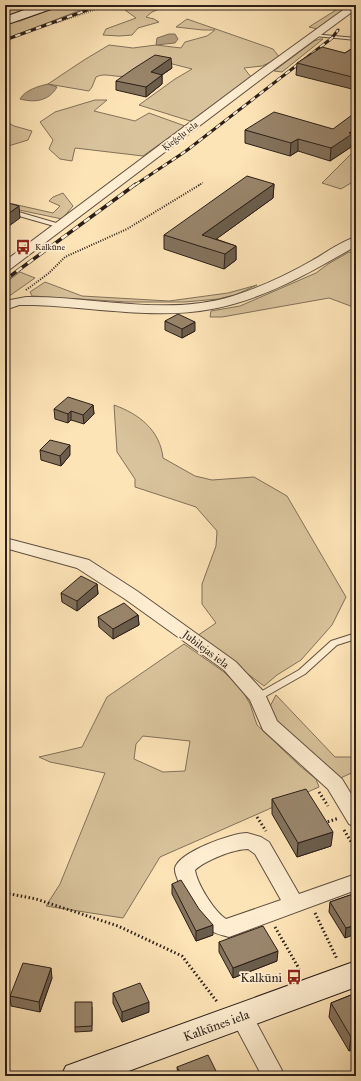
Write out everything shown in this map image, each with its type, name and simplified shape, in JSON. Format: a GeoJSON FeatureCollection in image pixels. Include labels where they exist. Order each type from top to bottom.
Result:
{"type":"FeatureCollection","features":[{"type":"Feature","properties":{"kind":"main road"},"geometry":{"type":"LineString","coordinates":[[5,21],[50,5]]}},
{"type":"Feature","properties":{"kind":"main road","name":"Kalkūnes iela"},"geometry":{"type":"LineString","coordinates":[[76,1076],[356,974]]}},
{"type":"Feature","properties":{"kind":"street","name":"Ķieģeļu iela"},"geometry":{"type":"LineString","coordinates":[[5,266],[61,226],[264,72],[356,5]]}},
{"type":"Feature","properties":{"kind":"street"},"geometry":{"type":"LineString","coordinates":[[8,304],[34,301],[189,308],[220,304],[243,298],[292,278],[356,240]]}},
{"type":"Feature","properties":{"kind":"street","name":"Jubilejas iela"},"geometry":{"type":"LineString","coordinates":[[5,543],[83,564],[132,595],[230,666],[258,697],[269,725],[335,784],[356,819]]}},
{"type":"Feature","properties":{"kind":"street"},"geometry":{"type":"LineString","coordinates":[[294,904],[262,848],[253,842],[244,841],[199,856],[188,863],[184,871],[212,920],[223,928],[230,928],[356,882]]}},
{"type":"Feature","properties":{"kind":"street"},"geometry":{"type":"LineString","coordinates":[[236,1018],[274,1076]]}},
{"type":"Feature","properties":{"kind":"lane"},"geometry":{"type":"LineString","coordinates":[[315,35],[356,39]]}},
{"type":"Feature","properties":{"kind":"lane"},"geometry":{"type":"LineString","coordinates":[[5,210],[61,226]]}},
{"type":"Feature","properties":{"kind":"lane"},"geometry":{"type":"LineString","coordinates":[[258,697],[302,672],[334,644],[356,636]]}},
{"type":"Feature","properties":{"kind":"path"},"geometry":{"type":"LineString","coordinates":[[56,23],[110,5]]}},
{"type":"Feature","properties":{"kind":"path"},"geometry":{"type":"LineString","coordinates":[[8,304],[49,273],[65,257],[99,243],[127,229],[204,182]]}},
{"type":"Feature","properties":{"kind":"path"},"geometry":{"type":"LineString","coordinates":[[5,893],[36,899],[118,926],[182,956],[236,1018]]}},
{"type":"Feature","properties":{"kind":"path"},"geometry":{"type":"LineString","coordinates":[[267,914],[301,972]]}},
{"type":"Feature","properties":{"kind":"shaded area"},"geometry":{"type":"Polygon","coordinates":[[[5,5],[38,5],[5,17],[5,5]]]}},
{"type":"Feature","properties":{"kind":"shaded area"},"geometry":{"type":"Polygon","coordinates":[[[62,5],[94,5],[5,39],[5,24],[20,21],[62,5]]]}},
{"type":"Feature","properties":{"kind":"shaded area"},"geometry":{"type":"Polygon","coordinates":[[[141,5],[169,5],[152,12],[146,17],[159,22],[138,28],[132,35],[103,35],[106,29],[136,18],[125,10],[141,5]]]}},
{"type":"Feature","properties":{"kind":"shaded area"},"geometry":{"type":"Polygon","coordinates":[[[344,5],[351,5],[318,29],[309,27],[344,5]]]}},
{"type":"Feature","properties":{"kind":"shaded area"},"geometry":{"type":"Polygon","coordinates":[[[187,19],[273,49],[280,58],[262,66],[244,68],[251,77],[197,119],[190,121],[139,105],[175,79],[192,69],[157,60],[138,72],[130,75],[103,75],[96,77],[89,91],[48,84],[109,45],[133,48],[156,45],[181,48],[185,42],[207,36],[215,30],[176,27],[187,19]]]}},
{"type":"Feature","properties":{"kind":"shaded area"},"geometry":{"type":"Polygon","coordinates":[[[169,34],[175,34],[178,39],[175,43],[156,45],[157,38],[169,34]]]}},
{"type":"Feature","properties":{"kind":"shaded area"},"geometry":{"type":"Polygon","coordinates":[[[323,39],[282,72],[274,71],[314,41],[323,39]]]}},
{"type":"Feature","properties":{"kind":"shaded area"},"geometry":{"type":"Polygon","coordinates":[[[48,84],[57,87],[54,92],[46,98],[36,101],[20,99],[25,93],[37,87],[48,84]]]}},
{"type":"Feature","properties":{"kind":"shaded area"},"geometry":{"type":"Polygon","coordinates":[[[95,100],[107,100],[94,111],[135,121],[149,113],[185,126],[143,156],[75,148],[72,161],[60,159],[49,149],[53,140],[40,122],[55,112],[95,100]]]}},
{"type":"Feature","properties":{"kind":"shaded area"},"geometry":{"type":"Polygon","coordinates":[[[5,121],[14,126],[32,131],[28,140],[5,147],[5,121]]]}},
{"type":"Feature","properties":{"kind":"shaded area"},"geometry":{"type":"Polygon","coordinates":[[[354,151],[356,151],[356,180],[341,189],[322,183],[354,151]]]}},
{"type":"Feature","properties":{"kind":"shaded area"},"geometry":{"type":"Polygon","coordinates":[[[63,193],[73,206],[62,219],[5,207],[13,204],[53,213],[60,206],[49,201],[53,197],[63,193]]]}},
{"type":"Feature","properties":{"kind":"shaded area"},"geometry":{"type":"Polygon","coordinates":[[[349,252],[356,254],[356,308],[329,298],[222,317],[210,317],[211,311],[240,306],[316,273],[349,252]]]}},
{"type":"Feature","properties":{"kind":"shaded area"},"geometry":{"type":"Polygon","coordinates":[[[20,272],[35,278],[5,299],[5,283],[20,272]]]}},
{"type":"Feature","properties":{"kind":"shaded area"},"geometry":{"type":"Polygon","coordinates":[[[45,282],[82,296],[169,301],[228,293],[257,285],[235,295],[218,299],[185,302],[127,302],[32,296],[30,292],[45,282]]]}},
{"type":"Feature","properties":{"kind":"shaded area"},"geometry":{"type":"Polygon","coordinates":[[[114,405],[132,413],[147,424],[158,439],[163,458],[195,476],[212,480],[254,477],[287,496],[346,597],[332,625],[301,660],[277,675],[264,686],[197,636],[216,623],[202,604],[202,584],[216,546],[217,531],[196,507],[135,487],[135,479],[117,452],[114,405]]]}},
{"type":"Feature","properties":{"kind":"shaded area"},"geometry":{"type":"Polygon","coordinates":[[[184,644],[224,672],[242,690],[250,704],[257,725],[300,766],[316,779],[319,787],[160,857],[123,918],[46,906],[60,884],[105,773],[50,762],[39,757],[82,747],[107,697],[184,644]],[[143,736],[136,744],[134,759],[163,772],[185,771],[190,741],[143,736]]]}},
{"type":"Feature","properties":{"kind":"shaded area"},"geometry":{"type":"Polygon","coordinates":[[[276,695],[335,757],[356,757],[356,771],[336,780],[267,712],[276,695]]]}},
{"type":"Feature","properties":{"kind":"building"},"geometry":{"type":"Polygon","coordinates":[[[356,46],[356,78],[297,63],[322,47],[345,53],[356,46]]]}},
{"type":"Feature","properties":{"kind":"building"},"geometry":{"type":"Polygon","coordinates":[[[155,55],[171,58],[151,72],[162,75],[146,87],[116,81],[133,69],[155,55]]]}},
{"type":"Feature","properties":{"kind":"building"},"geometry":{"type":"Polygon","coordinates":[[[274,112],[333,129],[356,112],[356,128],[349,133],[352,134],[331,148],[298,139],[291,143],[245,130],[274,112]]]}},
{"type":"Feature","properties":{"kind":"building"},"geometry":{"type":"Polygon","coordinates":[[[247,176],[274,184],[202,235],[236,246],[225,254],[164,235],[247,176]]]}},
{"type":"Feature","properties":{"kind":"building"},"geometry":{"type":"Polygon","coordinates":[[[5,202],[19,206],[5,216],[5,202]]]}},
{"type":"Feature","properties":{"kind":"building"},"geometry":{"type":"Polygon","coordinates":[[[178,314],[195,322],[182,329],[165,321],[178,314]]]}},
{"type":"Feature","properties":{"kind":"building"},"geometry":{"type":"Polygon","coordinates":[[[68,397],[93,405],[83,415],[71,411],[68,414],[54,409],[68,397]]]}},
{"type":"Feature","properties":{"kind":"building"},"geometry":{"type":"Polygon","coordinates":[[[50,440],[70,445],[60,456],[40,450],[50,440]]]}},
{"type":"Feature","properties":{"kind":"building"},"geometry":{"type":"Polygon","coordinates":[[[81,576],[97,584],[77,601],[61,593],[81,576]]]}},
{"type":"Feature","properties":{"kind":"building"},"geometry":{"type":"Polygon","coordinates":[[[124,603],[138,615],[113,629],[98,617],[124,603]]]}},
{"type":"Feature","properties":{"kind":"building"},"geometry":{"type":"Polygon","coordinates":[[[306,789],[333,832],[298,843],[272,799],[306,789]]]}},
{"type":"Feature","properties":{"kind":"building"},"geometry":{"type":"Polygon","coordinates":[[[181,880],[199,909],[213,925],[196,931],[172,884],[181,880]]]}},
{"type":"Feature","properties":{"kind":"building"},"geometry":{"type":"Polygon","coordinates":[[[356,893],[356,925],[346,928],[330,902],[356,893]]]}},
{"type":"Feature","properties":{"kind":"building"},"geometry":{"type":"Polygon","coordinates":[[[263,926],[278,951],[233,968],[219,942],[263,926]]]}},
{"type":"Feature","properties":{"kind":"building"},"geometry":{"type":"Polygon","coordinates":[[[23,963],[51,968],[39,1002],[10,996],[23,963]]]}},
{"type":"Feature","properties":{"kind":"building"},"geometry":{"type":"Polygon","coordinates":[[[140,983],[149,1002],[122,1012],[113,993],[140,983]]]}},
{"type":"Feature","properties":{"kind":"building"},"geometry":{"type":"Polygon","coordinates":[[[356,993],[356,1035],[351,1037],[331,1003],[356,993]]]}},
{"type":"Feature","properties":{"kind":"building"},"geometry":{"type":"Polygon","coordinates":[[[75,1002],[92,1002],[92,1026],[75,1027],[75,1002]]]}},
{"type":"Feature","properties":{"kind":"building"},"geometry":{"type":"Polygon","coordinates":[[[208,1055],[218,1075],[182,1076],[177,1067],[208,1055]]]}},
{"type":"Feature","properties":{"kind":"railway"},"geometry":{"type":"LineString","coordinates":[[5,40],[101,5]]}},
{"type":"Feature","properties":{"kind":"railway"},"geometry":{"type":"LineString","coordinates":[[135,185],[186,151],[332,38],[338,30]]}},
{"type":"Feature","properties":{"kind":"railway"},"geometry":{"type":"LineString","coordinates":[[5,280],[136,184]]}},
{"type":"Feature","properties":{"kind":"place","name":"Kalkūne"},"geometry":{"type":"Point","coordinates":[23,247]}},
{"type":"Feature","properties":{"kind":"place","name":"Kalkūni"},"geometry":{"type":"Point","coordinates":[294,977]}}]}
